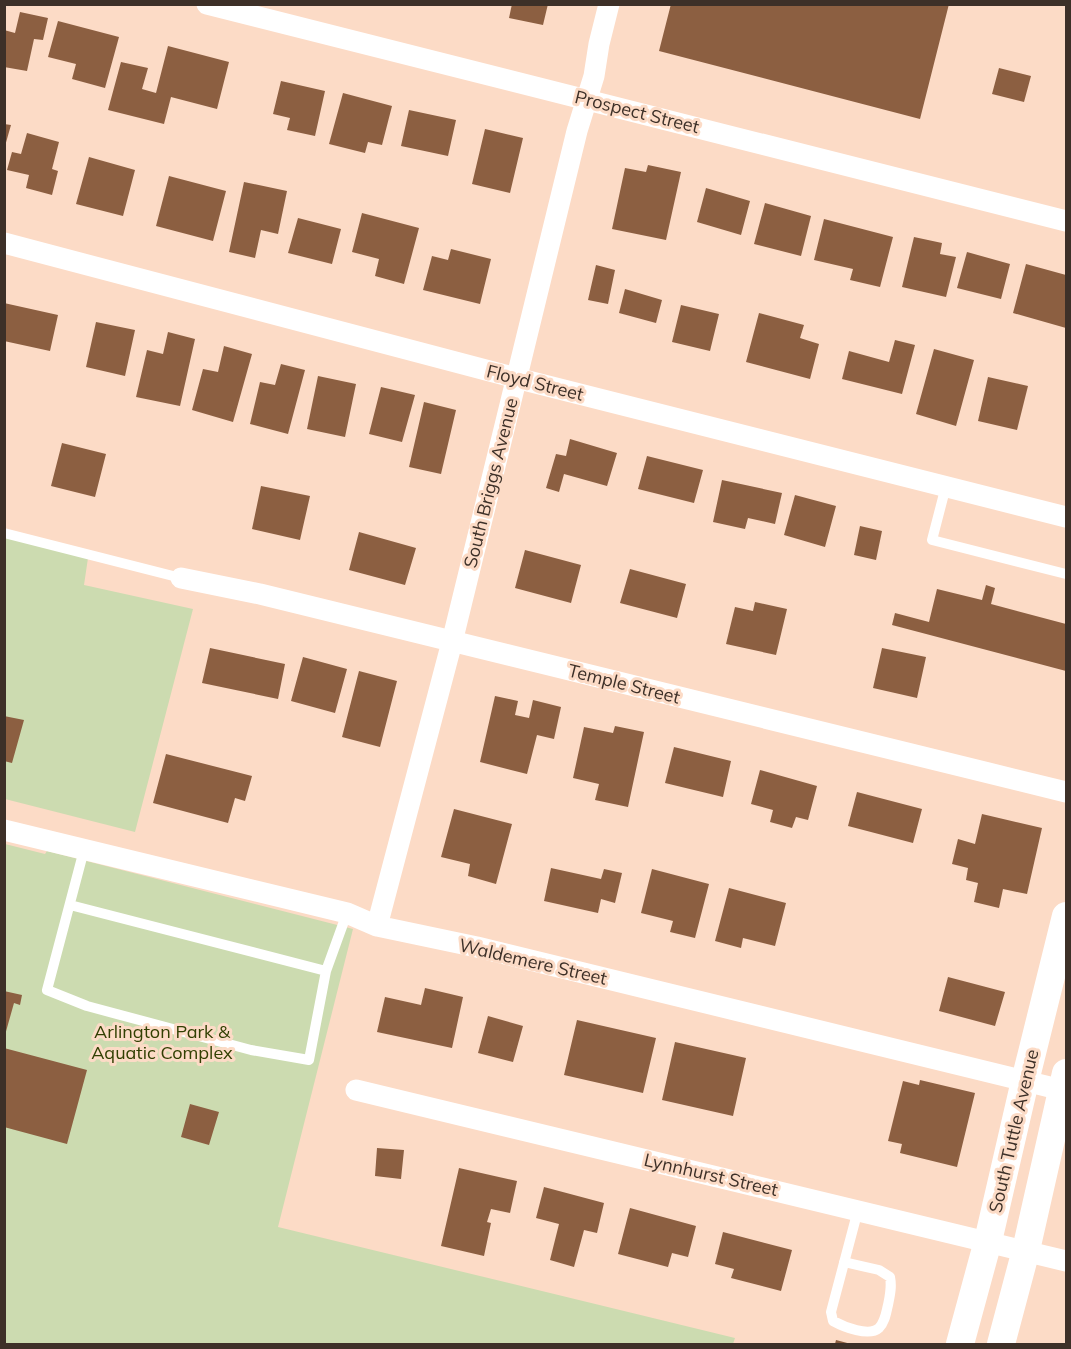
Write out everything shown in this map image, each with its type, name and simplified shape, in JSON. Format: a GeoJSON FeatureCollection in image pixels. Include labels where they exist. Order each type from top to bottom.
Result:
{"type":"FeatureCollection","features":[{"type":"Feature","properties":{"kind":"main road","name":"South Tuttle Avenue"},"geometry":{"type":"LineString","coordinates":[[960,1344],[1066,916]]}},
{"type":"Feature","properties":{"kind":"main road"},"geometry":{"type":"LineString","coordinates":[[1001,1344],[1026,1250],[1064,1082]]}},
{"type":"Feature","properties":{"kind":"street","name":"Prospect Street"},"geometry":{"type":"LineString","coordinates":[[207,4],[1066,221]]}},
{"type":"Feature","properties":{"kind":"street","name":"South Briggs Avenue"},"geometry":{"type":"LineString","coordinates":[[377,926],[452,642],[577,131],[594,76],[609,4]]}},
{"type":"Feature","properties":{"kind":"street","name":"Floyd Street"},"geometry":{"type":"LineString","coordinates":[[4,243],[516,378],[1066,517]]}},
{"type":"Feature","properties":{"kind":"street","name":"Temple Street"},"geometry":{"type":"LineString","coordinates":[[181,578],[260,594],[1066,792]]}},
{"type":"Feature","properties":{"kind":"street","name":"Waldemere Street"},"geometry":{"type":"LineString","coordinates":[[4,830],[347,913],[377,926],[488,950],[1025,1081],[1064,1082]]}},
{"type":"Feature","properties":{"kind":"street","name":"Lynnhurst Street"},"geometry":{"type":"LineString","coordinates":[[356,1090],[1066,1261]]}},
{"type":"Feature","properties":{"kind":"lane"},"geometry":{"type":"LineString","coordinates":[[946,486],[932,540],[1066,574]]}},
{"type":"Feature","properties":{"kind":"lane"},"geometry":{"type":"LineString","coordinates":[[4,533],[181,578]]}},
{"type":"Feature","properties":{"kind":"lane"},"geometry":{"type":"LineString","coordinates":[[84,850],[47,990],[87,1006],[251,1050],[309,1060],[326,971],[347,913]]}},
{"type":"Feature","properties":{"kind":"lane"},"geometry":{"type":"LineString","coordinates":[[70,905],[326,971]]}},
{"type":"Feature","properties":{"kind":"lane"},"geometry":{"type":"LineString","coordinates":[[844,1262],[879,1270],[890,1277],[892,1286],[885,1319],[878,1329],[868,1332],[844,1327],[833,1321],[831,1312],[844,1262],[858,1210]]}},
{"type":"Feature","properties":{"kind":"green space"},"geometry":{"type":"Polygon","coordinates":[[[5,537],[88,558],[84,585],[193,609],[135,832],[5,799],[5,537]]]}},
{"type":"Feature","properties":{"kind":"green space","name":"Arlington Park & Aquatic Complex"},"geometry":{"type":"Polygon","coordinates":[[[5,844],[45,854],[47,851],[353,929],[278,1227],[735,1338],[733,1344],[5,1344],[5,844]]]}},
{"type":"Feature","properties":{"kind":"building"},"geometry":{"type":"Polygon","coordinates":[[[512,4],[548,4],[543,25],[509,18],[512,4]]]}},
{"type":"Feature","properties":{"kind":"building"},"geometry":{"type":"Polygon","coordinates":[[[671,4],[949,4],[920,119],[659,51],[671,4]]]}},
{"type":"Feature","properties":{"kind":"building"},"geometry":{"type":"Polygon","coordinates":[[[20,12],[48,18],[43,40],[34,39],[27,71],[4,67],[4,30],[15,33],[20,12]]]}},
{"type":"Feature","properties":{"kind":"building"},"geometry":{"type":"Polygon","coordinates":[[[58,21],[119,37],[105,88],[72,79],[76,64],[48,57],[58,21]]]}},
{"type":"Feature","properties":{"kind":"building"},"geometry":{"type":"Polygon","coordinates":[[[168,46],[229,62],[217,109],[171,97],[164,124],[108,110],[121,62],[148,68],[142,89],[156,93],[168,46]]]}},
{"type":"Feature","properties":{"kind":"building"},"geometry":{"type":"Polygon","coordinates":[[[999,68],[1031,76],[1024,102],[992,94],[999,68]]]}},
{"type":"Feature","properties":{"kind":"building"},"geometry":{"type":"Polygon","coordinates":[[[281,81],[325,91],[315,136],[287,130],[290,118],[273,114],[281,81]]]}},
{"type":"Feature","properties":{"kind":"building"},"geometry":{"type":"Polygon","coordinates":[[[343,93],[392,106],[382,145],[368,142],[365,153],[329,144],[343,93]]]}},
{"type":"Feature","properties":{"kind":"building"},"geometry":{"type":"Polygon","coordinates":[[[409,110],[456,120],[448,156],[401,146],[409,110]]]}},
{"type":"Feature","properties":{"kind":"building"},"geometry":{"type":"Polygon","coordinates":[[[4,124],[11,125],[5,146],[4,146],[4,124]]]}},
{"type":"Feature","properties":{"kind":"building"},"geometry":{"type":"Polygon","coordinates":[[[485,129],[523,138],[510,193],[472,184],[485,129]]]}},
{"type":"Feature","properties":{"kind":"building"},"geometry":{"type":"Polygon","coordinates":[[[27,133],[59,142],[52,169],[58,171],[52,195],[26,188],[29,175],[7,170],[12,152],[21,154],[27,133]]]}},
{"type":"Feature","properties":{"kind":"building"},"geometry":{"type":"Polygon","coordinates":[[[89,157],[135,170],[123,216],[76,204],[89,157]]]}},
{"type":"Feature","properties":{"kind":"building"},"geometry":{"type":"Polygon","coordinates":[[[648,165],[681,172],[666,240],[612,229],[625,168],[646,172],[648,165]]]}},
{"type":"Feature","properties":{"kind":"building"},"geometry":{"type":"Polygon","coordinates":[[[169,176],[226,191],[213,241],[156,226],[169,176]]]}},
{"type":"Feature","properties":{"kind":"building"},"geometry":{"type":"Polygon","coordinates":[[[244,182],[287,191],[278,234],[261,230],[255,258],[229,252],[244,182]]]}},
{"type":"Feature","properties":{"kind":"building"},"geometry":{"type":"Polygon","coordinates":[[[706,188],[750,201],[741,235],[697,222],[706,188]]]}},
{"type":"Feature","properties":{"kind":"building"},"geometry":{"type":"Polygon","coordinates":[[[765,203],[811,216],[801,256],[754,244],[765,203]]]}},
{"type":"Feature","properties":{"kind":"building"},"geometry":{"type":"Polygon","coordinates":[[[362,213],[419,228],[404,284],[375,276],[379,259],[352,252],[362,213]]]}},
{"type":"Feature","properties":{"kind":"building"},"geometry":{"type":"Polygon","coordinates":[[[298,218],[341,229],[332,264],[288,253],[298,218]]]}},
{"type":"Feature","properties":{"kind":"building"},"geometry":{"type":"Polygon","coordinates":[[[824,219],[893,237],[880,287],[850,280],[853,269],[814,260],[824,219]]]}},
{"type":"Feature","properties":{"kind":"building"},"geometry":{"type":"Polygon","coordinates":[[[914,237],[942,243],[940,254],[956,257],[946,297],[902,287],[914,237]]]}},
{"type":"Feature","properties":{"kind":"building"},"geometry":{"type":"Polygon","coordinates":[[[451,249],[491,259],[480,304],[423,290],[432,256],[448,260],[451,249]]]}},
{"type":"Feature","properties":{"kind":"building"},"geometry":{"type":"Polygon","coordinates":[[[967,252],[1010,264],[1001,299],[957,288],[967,252]]]}},
{"type":"Feature","properties":{"kind":"building"},"geometry":{"type":"Polygon","coordinates":[[[1026,264],[1066,275],[1066,328],[1013,313],[1026,264]]]}},
{"type":"Feature","properties":{"kind":"building"},"geometry":{"type":"Polygon","coordinates":[[[596,265],[615,270],[608,304],[588,300],[596,265]]]}},
{"type":"Feature","properties":{"kind":"building"},"geometry":{"type":"Polygon","coordinates":[[[625,289],[662,300],[656,323],[619,313],[625,289]]]}},
{"type":"Feature","properties":{"kind":"building"},"geometry":{"type":"Polygon","coordinates":[[[4,303],[58,315],[50,351],[4,341],[4,303]]]}},
{"type":"Feature","properties":{"kind":"building"},"geometry":{"type":"Polygon","coordinates":[[[681,305],[719,314],[710,351],[672,342],[681,305]]]}},
{"type":"Feature","properties":{"kind":"building"},"geometry":{"type":"Polygon","coordinates":[[[759,313],[804,325],[800,338],[819,344],[810,379],[746,362],[759,313]]]}},
{"type":"Feature","properties":{"kind":"building"},"geometry":{"type":"Polygon","coordinates":[[[96,322],[135,330],[125,376],[86,367],[96,322]]]}},
{"type":"Feature","properties":{"kind":"building"},"geometry":{"type":"Polygon","coordinates":[[[168,332],[195,339],[180,406],[136,397],[147,350],[163,354],[168,332]]]}},
{"type":"Feature","properties":{"kind":"building"},"geometry":{"type":"Polygon","coordinates":[[[895,340],[915,345],[902,394],[842,379],[849,351],[889,362],[895,340]]]}},
{"type":"Feature","properties":{"kind":"building"},"geometry":{"type":"Polygon","coordinates":[[[224,346],[252,354],[233,422],[192,410],[203,369],[218,372],[224,346]]]}},
{"type":"Feature","properties":{"kind":"building"},"geometry":{"type":"Polygon","coordinates":[[[934,349],[974,360],[956,426],[916,414],[934,349]]]}},
{"type":"Feature","properties":{"kind":"building"},"geometry":{"type":"Polygon","coordinates":[[[281,364],[305,370],[288,434],[250,424],[260,382],[275,385],[281,364]]]}},
{"type":"Feature","properties":{"kind":"building"},"geometry":{"type":"Polygon","coordinates":[[[318,376],[356,384],[345,437],[307,429],[318,376]]]}},
{"type":"Feature","properties":{"kind":"building"},"geometry":{"type":"Polygon","coordinates":[[[988,377],[1028,386],[1017,430],[978,421],[988,377]]]}},
{"type":"Feature","properties":{"kind":"building"},"geometry":{"type":"Polygon","coordinates":[[[381,387],[415,395],[402,442],[369,434],[381,387]]]}},
{"type":"Feature","properties":{"kind":"building"},"geometry":{"type":"Polygon","coordinates":[[[424,402],[456,410],[441,474],[409,467],[424,402]]]}},
{"type":"Feature","properties":{"kind":"building"},"geometry":{"type":"Polygon","coordinates":[[[570,439],[617,453],[607,486],[564,474],[559,492],[546,488],[556,454],[566,456],[570,439]]]}},
{"type":"Feature","properties":{"kind":"building"},"geometry":{"type":"Polygon","coordinates":[[[62,443],[106,454],[95,497],[51,486],[62,443]]]}},
{"type":"Feature","properties":{"kind":"building"},"geometry":{"type":"Polygon","coordinates":[[[647,456],[703,470],[694,503],[638,489],[647,456]]]}},
{"type":"Feature","properties":{"kind":"building"},"geometry":{"type":"Polygon","coordinates":[[[722,480],[782,493],[775,524],[748,518],[745,529],[713,522],[722,480]]]}},
{"type":"Feature","properties":{"kind":"building"},"geometry":{"type":"Polygon","coordinates":[[[261,486],[310,496],[300,540],[252,529],[261,486]]]}},
{"type":"Feature","properties":{"kind":"building"},"geometry":{"type":"Polygon","coordinates":[[[795,495],[836,506],[825,547],[784,535],[795,495]]]}},
{"type":"Feature","properties":{"kind":"building"},"geometry":{"type":"Polygon","coordinates":[[[860,526],[882,531],[876,560],[854,555],[860,526]]]}},
{"type":"Feature","properties":{"kind":"building"},"geometry":{"type":"Polygon","coordinates":[[[359,532],[416,548],[405,585],[349,570],[359,532]]]}},
{"type":"Feature","properties":{"kind":"building"},"geometry":{"type":"Polygon","coordinates":[[[525,550],[581,565],[571,603],[515,588],[525,550]]]}},
{"type":"Feature","properties":{"kind":"building"},"geometry":{"type":"Polygon","coordinates":[[[630,569],[686,584],[677,618],[620,603],[630,569]]]}},
{"type":"Feature","properties":{"kind":"building"},"geometry":{"type":"Polygon","coordinates":[[[986,585],[995,588],[991,604],[1066,624],[1066,671],[892,625],[895,613],[929,622],[937,589],[982,600],[986,585]]]}},
{"type":"Feature","properties":{"kind":"building"},"geometry":{"type":"Polygon","coordinates":[[[755,602],[787,609],[776,655],[726,644],[735,607],[753,611],[755,602]]]}},
{"type":"Feature","properties":{"kind":"building"},"geometry":{"type":"Polygon","coordinates":[[[210,648],[285,664],[278,699],[202,683],[210,648]]]}},
{"type":"Feature","properties":{"kind":"building"},"geometry":{"type":"Polygon","coordinates":[[[882,648],[926,657],[917,698],[873,688],[882,648]]]}},
{"type":"Feature","properties":{"kind":"building"},"geometry":{"type":"Polygon","coordinates":[[[303,657],[347,669],[335,713],[291,701],[303,657]]]}},
{"type":"Feature","properties":{"kind":"building"},"geometry":{"type":"Polygon","coordinates":[[[359,671],[397,681],[380,747],[342,737],[359,671]]]}},
{"type":"Feature","properties":{"kind":"building"},"geometry":{"type":"Polygon","coordinates":[[[495,696],[518,701],[515,715],[529,718],[533,700],[561,707],[554,739],[537,735],[527,774],[480,762],[495,696]]]}},
{"type":"Feature","properties":{"kind":"building"},"geometry":{"type":"Polygon","coordinates":[[[4,716],[24,720],[12,763],[4,761],[4,716]]]}},
{"type":"Feature","properties":{"kind":"building"},"geometry":{"type":"Polygon","coordinates":[[[615,726],[644,732],[628,807],[595,800],[599,784],[573,778],[584,727],[613,733],[615,726]]]}},
{"type":"Feature","properties":{"kind":"building"},"geometry":{"type":"Polygon","coordinates":[[[674,747],[731,761],[723,797],[665,783],[674,747]]]}},
{"type":"Feature","properties":{"kind":"building"},"geometry":{"type":"Polygon","coordinates":[[[166,754],[252,776],[245,801],[235,798],[228,823],[153,803],[166,754]]]}},
{"type":"Feature","properties":{"kind":"building"},"geometry":{"type":"Polygon","coordinates":[[[760,770],[817,786],[808,820],[796,817],[792,828],[770,822],[773,810],[751,804],[760,770]]]}},
{"type":"Feature","properties":{"kind":"building"},"geometry":{"type":"Polygon","coordinates":[[[857,792],[922,809],[913,843],[848,826],[857,792]]]}},
{"type":"Feature","properties":{"kind":"building"},"geometry":{"type":"Polygon","coordinates":[[[454,809],[512,824],[496,884],[468,876],[470,864],[441,857],[454,809]]]}},
{"type":"Feature","properties":{"kind":"building"},"geometry":{"type":"Polygon","coordinates":[[[982,814],[1042,828],[1027,894],[1003,889],[999,908],[974,902],[978,883],[966,880],[968,868],[952,864],[958,839],[975,844],[982,814]]]}},
{"type":"Feature","properties":{"kind":"building"},"geometry":{"type":"Polygon","coordinates":[[[551,868],[601,879],[604,869],[622,873],[615,903],[601,899],[598,913],[544,901],[551,868]]]}},
{"type":"Feature","properties":{"kind":"building"},"geometry":{"type":"Polygon","coordinates":[[[652,869],[709,884],[695,938],[670,932],[673,921],[641,913],[652,869]]]}},
{"type":"Feature","properties":{"kind":"building"},"geometry":{"type":"Polygon","coordinates":[[[729,888],[786,903],[775,946],[743,938],[741,948],[715,941],[729,888]]]}},
{"type":"Feature","properties":{"kind":"building"},"geometry":{"type":"Polygon","coordinates":[[[948,977],[1005,992],[995,1026],[939,1011],[948,977]]]}},
{"type":"Feature","properties":{"kind":"building"},"geometry":{"type":"Polygon","coordinates":[[[425,988],[463,997],[452,1048],[377,1032],[385,997],[421,1005],[425,988]]]}},
{"type":"Feature","properties":{"kind":"building"},"geometry":{"type":"Polygon","coordinates":[[[4,991],[22,995],[20,1005],[14,1003],[5,1035],[4,991]]]}},
{"type":"Feature","properties":{"kind":"building"},"geometry":{"type":"Polygon","coordinates":[[[488,1016],[523,1026],[513,1062],[478,1053],[488,1016]]]}},
{"type":"Feature","properties":{"kind":"building"},"geometry":{"type":"Polygon","coordinates":[[[577,1020],[656,1038],[643,1093],[564,1075],[577,1020]]]}},
{"type":"Feature","properties":{"kind":"building"},"geometry":{"type":"Polygon","coordinates":[[[675,1042],[746,1058],[733,1116],[662,1100],[675,1042]]]}},
{"type":"Feature","properties":{"kind":"building"},"geometry":{"type":"Polygon","coordinates":[[[4,1048],[87,1070],[67,1144],[4,1127],[4,1048]]]}},
{"type":"Feature","properties":{"kind":"building"},"geometry":{"type":"Polygon","coordinates":[[[920,1080],[975,1093],[957,1167],[900,1153],[902,1144],[888,1141],[903,1081],[919,1085],[920,1080]]]}},
{"type":"Feature","properties":{"kind":"building"},"geometry":{"type":"Polygon","coordinates":[[[190,1104],[219,1112],[209,1145],[181,1137],[190,1104]]]}},
{"type":"Feature","properties":{"kind":"building"},"geometry":{"type":"Polygon","coordinates":[[[377,1148],[404,1150],[401,1179],[375,1176],[377,1148]]]}},
{"type":"Feature","properties":{"kind":"building"},"geometry":{"type":"Polygon","coordinates":[[[459,1168],[517,1181],[510,1213],[491,1209],[487,1222],[491,1223],[484,1256],[441,1246],[459,1168]]]}},
{"type":"Feature","properties":{"kind":"building"},"geometry":{"type":"Polygon","coordinates":[[[544,1187],[604,1203],[597,1233],[584,1230],[574,1267],[550,1260],[559,1224],[536,1218],[544,1187]]]}},
{"type":"Feature","properties":{"kind":"building"},"geometry":{"type":"Polygon","coordinates":[[[630,1208],[696,1226],[688,1257],[672,1253],[668,1267],[618,1254],[630,1208]]]}},
{"type":"Feature","properties":{"kind":"building"},"geometry":{"type":"Polygon","coordinates":[[[723,1232],[792,1250],[781,1291],[731,1278],[734,1269],[715,1264],[723,1232]]]}},
{"type":"Feature","properties":{"kind":"building"},"geometry":{"type":"Polygon","coordinates":[[[836,1340],[851,1344],[835,1344],[836,1340]]]}}]}
